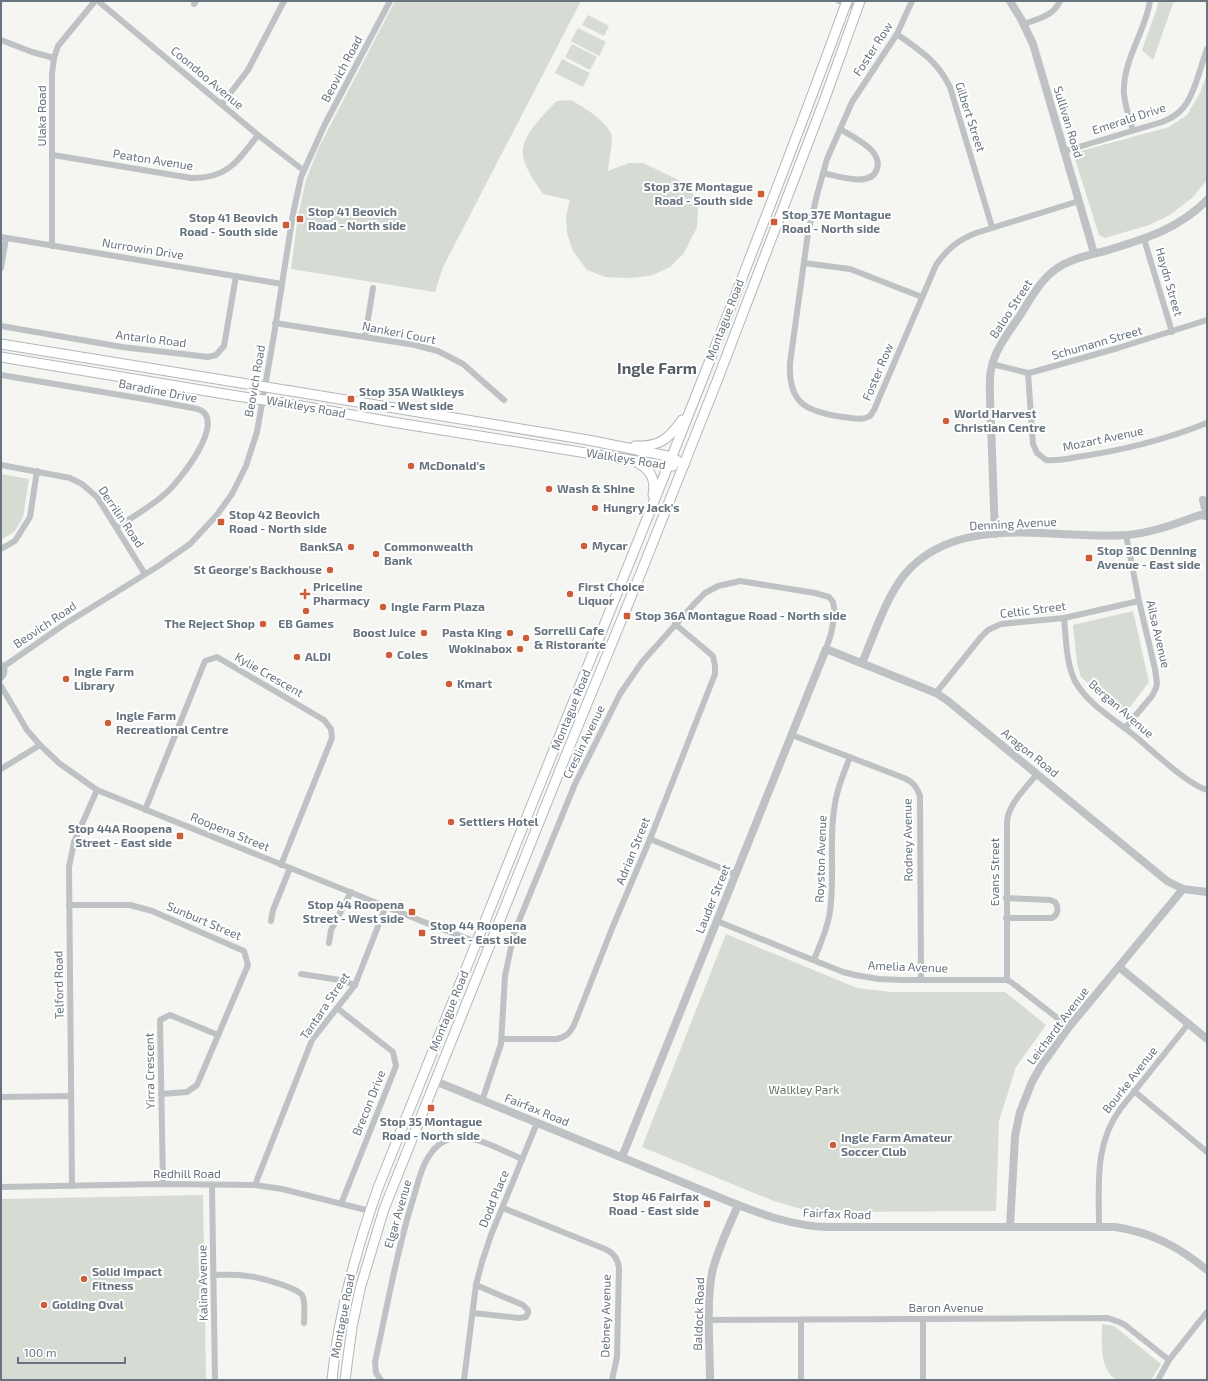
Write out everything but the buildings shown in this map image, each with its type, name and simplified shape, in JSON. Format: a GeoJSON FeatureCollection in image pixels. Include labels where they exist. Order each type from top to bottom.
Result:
{"type":"FeatureCollection","features":[{"type":"Feature","properties":{"kind":"main road","name":"Montague Road"},"geometry":{"type":"LineString","coordinates":[[332,1380],[340,1323],[350,1274],[370,1211],[477,942],[596,650],[692,406],[844,2]]}},
{"type":"Feature","properties":{"kind":"main road","name":"Montague Road"},"geometry":{"type":"LineString","coordinates":[[345,1380],[352,1327],[360,1289],[382,1215],[684,465],[824,101],[858,4]]}},
{"type":"Feature","properties":{"kind":"main road","name":"Walkleys Road"},"geometry":{"type":"LineString","coordinates":[[1,344],[616,446],[684,465]]}},
{"type":"Feature","properties":{"kind":"main road","name":"Walkleys Road"},"geometry":{"type":"LineString","coordinates":[[1,357],[636,461],[670,462]]}},
{"type":"Feature","properties":{"kind":"main road"},"geometry":{"type":"LineString","coordinates":[[616,446],[646,446],[662,441],[674,432],[692,406]]}},
{"type":"Feature","properties":{"kind":"main road"},"geometry":{"type":"LineString","coordinates":[[636,461],[649,470],[654,482],[654,493],[648,516]]}},
{"type":"Feature","properties":{"kind":"main road"},"geometry":{"type":"LineString","coordinates":[[424,1076],[435,1081]]}},
{"type":"Feature","properties":{"kind":"main road"},"geometry":{"type":"LineString","coordinates":[[370,1211],[382,1215]]}},
{"type":"Feature","properties":{"kind":"street","name":"Ulaka Road"},"geometry":{"type":"LineString","coordinates":[[52,246],[52,74],[54,58],[62,40],[95,1]]}},
{"type":"Feature","properties":{"kind":"street","name":"Coondoo Avenue"},"geometry":{"type":"LineString","coordinates":[[98,1],[258,135],[303,170]]}},
{"type":"Feature","properties":{"kind":"street"},"geometry":{"type":"LineString","coordinates":[[222,104],[248,70],[284,1]]}},
{"type":"Feature","properties":{"kind":"street","name":"Beovich Road"},"geometry":{"type":"LineString","coordinates":[[2,665],[190,544],[216,516],[237,485],[246,466],[255,438],[296,197],[303,170],[390,1]]}},
{"type":"Feature","properties":{"kind":"street","name":"Foster Row"},"geometry":{"type":"LineString","coordinates":[[912,1],[897,34],[858,92],[848,110],[823,173],[811,217],[792,344],[790,380],[795,394],[803,404],[822,414],[859,419],[870,416],[874,410],[936,265],[951,246],[966,236],[1079,201]]}},
{"type":"Feature","properties":{"kind":"street","name":"Sullivan Road"},"geometry":{"type":"LineString","coordinates":[[1010,1],[1024,24],[1033,44],[1094,253]]}},
{"type":"Feature","properties":{"kind":"street"},"geometry":{"type":"LineString","coordinates":[[1024,24],[1050,13],[1058,6],[1060,1]]}},
{"type":"Feature","properties":{"kind":"street"},"geometry":{"type":"LineString","coordinates":[[1133,130],[1125,101],[1124,81],[1126,69],[1150,1]]}},
{"type":"Feature","properties":{"kind":"street"},"geometry":{"type":"LineString","coordinates":[[844,2],[858,4]]}},
{"type":"Feature","properties":{"kind":"street","name":"Gilbert Street"},"geometry":{"type":"LineString","coordinates":[[897,34],[930,57],[941,70],[950,87],[992,228]]}},
{"type":"Feature","properties":{"kind":"street"},"geometry":{"type":"LineString","coordinates":[[1,40],[27,51],[54,58]]}},
{"type":"Feature","properties":{"kind":"street","name":"Emerald Drive"},"geometry":{"type":"LineString","coordinates":[[1065,151],[1165,121],[1173,117],[1184,107],[1193,88],[1207,49]]}},
{"type":"Feature","properties":{"kind":"street"},"geometry":{"type":"LineString","coordinates":[[823,173],[863,180],[871,177],[877,169],[878,160],[873,151],[840,129]]}},
{"type":"Feature","properties":{"kind":"street","name":"Peaton Avenue"},"geometry":{"type":"LineString","coordinates":[[53,155],[192,178],[200,178],[218,175],[229,168],[258,135]]}},
{"type":"Feature","properties":{"kind":"street","name":"Baloo Street"},"geometry":{"type":"LineString","coordinates":[[995,534],[990,377],[992,364],[1007,334],[1044,280],[1061,266],[1094,253],[1144,239],[1166,230],[1195,212],[1207,200]]}},
{"type":"Feature","properties":{"kind":"street"},"geometry":{"type":"LineString","coordinates":[[1,268],[4,238]]}},
{"type":"Feature","properties":{"kind":"street","name":"Nurrowin Drive"},"geometry":{"type":"LineString","coordinates":[[4,238],[282,284]]}},
{"type":"Feature","properties":{"kind":"street","name":"Haydn Street"},"geometry":{"type":"LineString","coordinates":[[1144,239],[1172,332]]}},
{"type":"Feature","properties":{"kind":"street"},"geometry":{"type":"LineString","coordinates":[[804,263],[850,269],[922,296]]}},
{"type":"Feature","properties":{"kind":"street","name":"Antarlo Road"},"geometry":{"type":"LineString","coordinates":[[1,326],[144,350],[212,356],[219,353],[224,346],[236,276]]}},
{"type":"Feature","properties":{"kind":"street"},"geometry":{"type":"LineString","coordinates":[[365,337],[373,288]]}},
{"type":"Feature","properties":{"kind":"street","name":"Schumann Street"},"geometry":{"type":"LineString","coordinates":[[992,364],[1028,373],[1076,361],[1207,320]]}},
{"type":"Feature","properties":{"kind":"street","name":"Nankeri Court"},"geometry":{"type":"LineString","coordinates":[[275,323],[414,345],[442,353],[463,364],[504,400]]}},
{"type":"Feature","properties":{"kind":"street","name":"Mozart Avenue"},"geometry":{"type":"LineString","coordinates":[[1028,373],[1033,444],[1037,453],[1046,460],[1060,460],[1106,452],[1176,434],[1207,423]]}},
{"type":"Feature","properties":{"kind":"street","name":"Baradine Drive"},"geometry":{"type":"LineString","coordinates":[[1,375],[150,400],[198,409],[205,412],[208,419],[207,429],[202,444],[186,470],[164,495],[117,527]]}},
{"type":"Feature","properties":{"kind":"street","name":"Derrilin Road"},"geometry":{"type":"LineString","coordinates":[[1,465],[70,478],[77,480],[88,488],[97,497],[117,527],[145,574]]}},
{"type":"Feature","properties":{"kind":"street"},"geometry":{"type":"LineString","coordinates":[[1,549],[15,541],[30,517],[37,471]]}},
{"type":"Feature","properties":{"kind":"street"},"geometry":{"type":"LineString","coordinates":[[1203,500],[1207,516]]}},
{"type":"Feature","properties":{"kind":"street","name":"Denning Avenue"},"geometry":{"type":"LineString","coordinates":[[862,663],[896,586],[914,564],[936,548],[948,542],[970,537],[995,534],[1050,533],[1126,535],[1149,531],[1200,515],[1207,516]]}},
{"type":"Feature","properties":{"kind":"street","name":"Ailsa Avenue"},"geometry":{"type":"LineString","coordinates":[[1125,728],[1149,701],[1156,688],[1155,669],[1139,601],[1126,535]]}},
{"type":"Feature","properties":{"kind":"street","name":"Creslin Avenue"},"geometry":{"type":"LineString","coordinates":[[482,1101],[499,1053],[502,1039],[505,976],[514,933],[569,797],[620,694],[642,662],[675,624],[705,593],[714,588],[734,582],[760,583],[829,597],[833,602],[835,613],[826,649]]}},
{"type":"Feature","properties":{"kind":"street","name":"Celtic Street"},"geometry":{"type":"LineString","coordinates":[[936,693],[974,645],[991,628],[1005,623],[1064,618],[1139,601]]}},
{"type":"Feature","properties":{"kind":"street","name":"Bergan Avenue"},"geometry":{"type":"LineString","coordinates":[[1064,618],[1069,660],[1076,682],[1093,702],[1190,781],[1207,790]]}},
{"type":"Feature","properties":{"kind":"street","name":"Adrian Street"},"geometry":{"type":"LineString","coordinates":[[502,1039],[557,1039],[564,1037],[571,1030],[650,840],[715,670],[715,661],[709,652],[675,624]]}},
{"type":"Feature","properties":{"kind":"street","name":"Aragon Road"},"geometry":{"type":"LineString","coordinates":[[826,649],[936,693],[948,701],[1037,774],[1153,871],[1167,881],[1183,889],[1207,892]]}},
{"type":"Feature","properties":{"kind":"street","name":"Lauder Street"},"geometry":{"type":"LineString","coordinates":[[622,1157],[826,649]]}},
{"type":"Feature","properties":{"kind":"street","name":"Kylie Crescent"},"geometry":{"type":"LineString","coordinates":[[145,810],[205,661],[217,657],[324,720],[331,729],[332,738],[281,864]]}},
{"type":"Feature","properties":{"kind":"street"},"geometry":{"type":"LineString","coordinates":[[1,678],[4,672],[2,665]]}},
{"type":"Feature","properties":{"kind":"street","name":"Roopena Street"},"geometry":{"type":"LineString","coordinates":[[1,686],[27,730],[40,745],[59,763],[97,790],[489,947]]}},
{"type":"Feature","properties":{"kind":"street","name":"Rodney Avenue"},"geometry":{"type":"LineString","coordinates":[[792,735],[909,780],[916,787],[920,796],[921,980]]}},
{"type":"Feature","properties":{"kind":"street"},"geometry":{"type":"LineString","coordinates":[[1,769],[40,745]]}},
{"type":"Feature","properties":{"kind":"street","name":"Royston Avenue"},"geometry":{"type":"LineString","coordinates":[[814,960],[825,932],[830,911],[834,810],[838,789],[850,758]]}},
{"type":"Feature","properties":{"kind":"street","name":"Evans Street"},"geometry":{"type":"LineString","coordinates":[[1006,980],[1007,818],[1013,804],[1037,774]]}},
{"type":"Feature","properties":{"kind":"street","name":"Telford Road"},"geometry":{"type":"LineString","coordinates":[[72,1186],[69,867],[74,842],[97,790]]}},
{"type":"Feature","properties":{"kind":"street"},"geometry":{"type":"LineString","coordinates":[[650,840],[735,874]]}},
{"type":"Feature","properties":{"kind":"street"},"geometry":{"type":"LineString","coordinates":[[272,921],[273,910],[290,868]]}},
{"type":"Feature","properties":{"kind":"street","name":"Leichardt Avenue"},"geometry":{"type":"LineString","coordinates":[[1010,1227],[1013,1151],[1016,1125],[1032,1082],[1041,1066],[1069,1027],[1183,889]]}},
{"type":"Feature","properties":{"kind":"street"},"geometry":{"type":"LineString","coordinates":[[329,943],[331,930],[350,892]]}},
{"type":"Feature","properties":{"kind":"street"},"geometry":{"type":"LineString","coordinates":[[1006,898],[1050,900],[1056,902],[1058,907],[1057,914],[1052,918],[1006,918]]}},
{"type":"Feature","properties":{"kind":"street","name":"Sunburt Street"},"geometry":{"type":"LineString","coordinates":[[69,905],[130,905],[152,911],[244,950],[248,964],[197,1085],[187,1092],[161,1094]]}},
{"type":"Feature","properties":{"kind":"street","name":"Tantara Street"},"geometry":{"type":"LineString","coordinates":[[254,1185],[312,1040],[355,985],[386,906]]}},
{"type":"Feature","properties":{"kind":"street","name":"Amelia Avenue"},"geometry":{"type":"LineString","coordinates":[[717,921],[843,972],[866,977],[901,980],[1006,980]]}},
{"type":"Feature","properties":{"kind":"street"},"geometry":{"type":"LineString","coordinates":[[1119,967],[1207,1039]]}},
{"type":"Feature","properties":{"kind":"street"},"geometry":{"type":"LineString","coordinates":[[301,974],[340,980],[355,985]]}},
{"type":"Feature","properties":{"kind":"street"},"geometry":{"type":"LineString","coordinates":[[1006,980],[1015,984],[1069,1027]]}},
{"type":"Feature","properties":{"kind":"street","name":"Brecon Drive"},"geometry":{"type":"LineString","coordinates":[[337,1008],[393,1052],[396,1066],[341,1204]]}},
{"type":"Feature","properties":{"kind":"street","name":"Yirra Crescent"},"geometry":{"type":"LineString","coordinates":[[163,1184],[160,1020],[170,1015],[218,1035]]}},
{"type":"Feature","properties":{"kind":"street","name":"Bourke Avenue"},"geometry":{"type":"LineString","coordinates":[[1099,1227],[1100,1164],[1104,1141],[1115,1116],[1188,1024]]}},
{"type":"Feature","properties":{"kind":"street","name":"Fairfax Road"},"geometry":{"type":"LineString","coordinates":[[435,1081],[738,1205],[781,1220],[814,1226],[1124,1228],[1155,1236],[1177,1247],[1207,1270]]}},
{"type":"Feature","properties":{"kind":"street"},"geometry":{"type":"LineString","coordinates":[[1134,1091],[1207,1152]]}},
{"type":"Feature","properties":{"kind":"street"},"geometry":{"type":"LineString","coordinates":[[1,1096],[71,1096]]}},
{"type":"Feature","properties":{"kind":"street","name":"Dodd Place"},"geometry":{"type":"LineString","coordinates":[[464,1380],[476,1285],[482,1262],[491,1235],[537,1123]]}},
{"type":"Feature","properties":{"kind":"street","name":"Elgar Avenue"},"geometry":{"type":"LineString","coordinates":[[381,1380],[376,1372],[375,1362],[390,1289],[411,1206],[421,1175],[430,1154],[444,1141],[454,1138],[465,1138],[484,1143],[522,1159]]}},
{"type":"Feature","properties":{"kind":"street","name":"Redhill Road"},"geometry":{"type":"LineString","coordinates":[[1,1187],[163,1184],[254,1185],[282,1189],[370,1211]]}},
{"type":"Feature","properties":{"kind":"street","name":"Kalina Avenue"},"geometry":{"type":"LineString","coordinates":[[212,1185],[215,1380]]}},
{"type":"Feature","properties":{"kind":"street","name":"Baldock Road"},"geometry":{"type":"LineString","coordinates":[[710,1380],[710,1288],[714,1268],[723,1240],[738,1205]]}},
{"type":"Feature","properties":{"kind":"street","name":"Debney Avenue"},"geometry":{"type":"LineString","coordinates":[[503,1208],[606,1249],[614,1255],[618,1263],[618,1312],[617,1357],[612,1380]]}},
{"type":"Feature","properties":{"kind":"street"},"geometry":{"type":"LineString","coordinates":[[213,1275],[248,1276],[274,1282],[296,1291],[302,1295],[304,1301],[304,1323]]}},
{"type":"Feature","properties":{"kind":"street"},"geometry":{"type":"LineString","coordinates":[[473,1313],[524,1318],[528,1313],[528,1310],[523,1305],[476,1285]]}},
{"type":"Feature","properties":{"kind":"street"},"geometry":{"type":"LineString","coordinates":[[1158,1380],[1169,1360],[1207,1312]]}},
{"type":"Feature","properties":{"kind":"street","name":"Baron Avenue"},"geometry":{"type":"LineString","coordinates":[[709,1320],[1108,1318],[1125,1326],[1169,1360]]}},
{"type":"Feature","properties":{"kind":"street"},"geometry":{"type":"LineString","coordinates":[[923,1319],[923,1380]]}},
{"type":"Feature","properties":{"kind":"street"},"geometry":{"type":"LineString","coordinates":[[801,1320],[801,1380]]}},
{"type":"Feature","properties":{"kind":"green space"},"geometry":{"type":"Polygon","coordinates":[[[395,1],[581,1],[443,267],[435,292],[291,269],[298,216],[306,180],[319,147],[395,1]]]}},
{"type":"Feature","properties":{"kind":"green space"},"geometry":{"type":"Polygon","coordinates":[[[1158,1],[1174,1],[1153,60],[1142,50],[1157,8],[1158,1]]]}},
{"type":"Feature","properties":{"kind":"green space"},"geometry":{"type":"Polygon","coordinates":[[[588,15],[609,26],[604,36],[582,25],[588,15]]]}},
{"type":"Feature","properties":{"kind":"green space"},"geometry":{"type":"Polygon","coordinates":[[[578,28],[606,42],[599,56],[571,41],[578,28]]]}},
{"type":"Feature","properties":{"kind":"green space"},"geometry":{"type":"Polygon","coordinates":[[[572,44],[597,57],[590,70],[565,57],[572,44]]]}},
{"type":"Feature","properties":{"kind":"green space"},"geometry":{"type":"Polygon","coordinates":[[[562,59],[590,73],[583,87],[555,73],[562,59]]]}},
{"type":"Feature","properties":{"kind":"green space"},"geometry":{"type":"Polygon","coordinates":[[[1207,74],[1207,180],[1193,197],[1170,215],[1149,225],[1105,238],[1099,235],[1075,159],[1081,151],[1169,127],[1187,115],[1200,93],[1207,74]]]}},
{"type":"Feature","properties":{"kind":"green space"},"geometry":{"type":"Polygon","coordinates":[[[571,100],[595,116],[610,132],[612,141],[608,171],[629,163],[643,163],[689,185],[698,205],[697,227],[684,253],[670,267],[650,276],[628,278],[605,277],[587,270],[573,251],[567,233],[566,216],[570,200],[543,194],[528,170],[523,155],[525,141],[529,133],[540,119],[557,101],[571,100]]]}},
{"type":"Feature","properties":{"kind":"green space"},"geometry":{"type":"Polygon","coordinates":[[[1,474],[29,479],[23,517],[15,531],[1,540],[1,474]]]}},
{"type":"Feature","properties":{"kind":"green space"},"geometry":{"type":"Polygon","coordinates":[[[1133,611],[1149,682],[1124,715],[1081,677],[1077,663],[1073,625],[1133,611]]]}},
{"type":"Feature","properties":{"kind":"green space","name":"Walkley Park"},"geometry":{"type":"Polygon","coordinates":[[[726,934],[857,988],[892,992],[1005,992],[1046,1025],[1016,1067],[999,1121],[996,1211],[822,1212],[805,1210],[774,1201],[642,1147],[726,934]]]}},
{"type":"Feature","properties":{"kind":"green space"},"geometry":{"type":"Polygon","coordinates":[[[203,1195],[206,1380],[1,1380],[1,1199],[203,1195]]]}},
{"type":"Feature","properties":{"kind":"green space"},"geometry":{"type":"Polygon","coordinates":[[[1102,1324],[1114,1326],[1161,1364],[1151,1380],[1117,1380],[1111,1375],[1104,1363],[1102,1324]]]}},
{"type":"Feature","properties":{"kind":"place","name":"Stop 37E Montague Road - South side"},"geometry":{"type":"Point","coordinates":[761,194]}},
{"type":"Feature","properties":{"kind":"place","name":"Stop 41 Beovich Road - North side"},"geometry":{"type":"Point","coordinates":[300,219]}},
{"type":"Feature","properties":{"kind":"place","name":"Stop 37E Montague Road - North side"},"geometry":{"type":"Point","coordinates":[774,222]}},
{"type":"Feature","properties":{"kind":"place","name":"Stop 41 Beovich Road - South side"},"geometry":{"type":"Point","coordinates":[286,225]}},
{"type":"Feature","properties":{"kind":"place","name":"Stop 35A Walkleys Road - West side"},"geometry":{"type":"Point","coordinates":[351,399]}},
{"type":"Feature","properties":{"kind":"place","name":"World Harvest Christian Centre"},"geometry":{"type":"Point","coordinates":[946,421]}},
{"type":"Feature","properties":{"kind":"place","name":"McDonald's"},"geometry":{"type":"Point","coordinates":[411,466]}},
{"type":"Feature","properties":{"kind":"place","name":"Wash & Shine"},"geometry":{"type":"Point","coordinates":[549,489]}},
{"type":"Feature","properties":{"kind":"place","name":"Hungry Jack's"},"geometry":{"type":"Point","coordinates":[595,508]}},
{"type":"Feature","properties":{"kind":"place","name":"Stop 42 Beovich Road - North side"},"geometry":{"type":"Point","coordinates":[221,522]}},
{"type":"Feature","properties":{"kind":"place","name":"Mycar"},"geometry":{"type":"Point","coordinates":[584,546]}},
{"type":"Feature","properties":{"kind":"place","name":"BankSA"},"geometry":{"type":"Point","coordinates":[351,547]}},
{"type":"Feature","properties":{"kind":"place","name":"Commonwealth Bank"},"geometry":{"type":"Point","coordinates":[376,554]}},
{"type":"Feature","properties":{"kind":"place","name":"Stop 38C Denning Avenue - East side"},"geometry":{"type":"Point","coordinates":[1089,558]}},
{"type":"Feature","properties":{"kind":"place","name":"St George's Backhouse"},"geometry":{"type":"Point","coordinates":[330,570]}},
{"type":"Feature","properties":{"kind":"place","name":"Priceline Pharmacy"},"geometry":{"type":"Point","coordinates":[305,594]}},
{"type":"Feature","properties":{"kind":"place","name":"First Choice Liquor"},"geometry":{"type":"Point","coordinates":[570,594]}},
{"type":"Feature","properties":{"kind":"place","name":"Ingle Farm Plaza"},"geometry":{"type":"Point","coordinates":[383,607]}},
{"type":"Feature","properties":{"kind":"place","name":"EB Games"},"geometry":{"type":"Point","coordinates":[306,611]}},
{"type":"Feature","properties":{"kind":"place","name":"Stop 36A Montague Road - North side"},"geometry":{"type":"Point","coordinates":[627,616]}},
{"type":"Feature","properties":{"kind":"place","name":"The Reject Shop"},"geometry":{"type":"Point","coordinates":[263,624]}},
{"type":"Feature","properties":{"kind":"place","name":"Boost Juice"},"geometry":{"type":"Point","coordinates":[424,633]}},
{"type":"Feature","properties":{"kind":"place","name":"Pasta King"},"geometry":{"type":"Point","coordinates":[510,633]}},
{"type":"Feature","properties":{"kind":"place","name":"Sorrelli Cafe & Ristorante"},"geometry":{"type":"Point","coordinates":[526,638]}},
{"type":"Feature","properties":{"kind":"place","name":"Wokinabox"},"geometry":{"type":"Point","coordinates":[520,649]}},
{"type":"Feature","properties":{"kind":"place","name":"Coles"},"geometry":{"type":"Point","coordinates":[389,655]}},
{"type":"Feature","properties":{"kind":"place","name":"ALDI"},"geometry":{"type":"Point","coordinates":[297,657]}},
{"type":"Feature","properties":{"kind":"place","name":"Ingle Farm Library"},"geometry":{"type":"Point","coordinates":[66,679]}},
{"type":"Feature","properties":{"kind":"place","name":"Kmart"},"geometry":{"type":"Point","coordinates":[449,684]}},
{"type":"Feature","properties":{"kind":"place","name":"Ingle Farm Recreational Centre"},"geometry":{"type":"Point","coordinates":[108,723]}},
{"type":"Feature","properties":{"kind":"place","name":"Settlers Hotel"},"geometry":{"type":"Point","coordinates":[451,822]}},
{"type":"Feature","properties":{"kind":"place","name":"Stop 44A Roopena Street - East side"},"geometry":{"type":"Point","coordinates":[180,836]}},
{"type":"Feature","properties":{"kind":"place","name":"Stop 44 Roopena Street - West side"},"geometry":{"type":"Point","coordinates":[412,912]}},
{"type":"Feature","properties":{"kind":"place","name":"Stop 44 Roopena Street - East side"},"geometry":{"type":"Point","coordinates":[422,933]}},
{"type":"Feature","properties":{"kind":"place","name":"Stop 35 Montague Road - North side"},"geometry":{"type":"Point","coordinates":[431,1108]}},
{"type":"Feature","properties":{"kind":"place","name":"Ingle Farm Amateur Soccer Club"},"geometry":{"type":"Point","coordinates":[833,1145]}},
{"type":"Feature","properties":{"kind":"place","name":"Stop 46 Fairfax Road - East side"},"geometry":{"type":"Point","coordinates":[707,1204]}},
{"type":"Feature","properties":{"kind":"place","name":"Solid Impact Fitness"},"geometry":{"type":"Point","coordinates":[84,1279]}},
{"type":"Feature","properties":{"kind":"place","name":"Golding Oval"},"geometry":{"type":"Point","coordinates":[44,1305]}},
{"type":"Feature","properties":{"kind":"district","name":"Ingle Farm"},"geometry":{"type":"Point","coordinates":[657,368]}}]}
